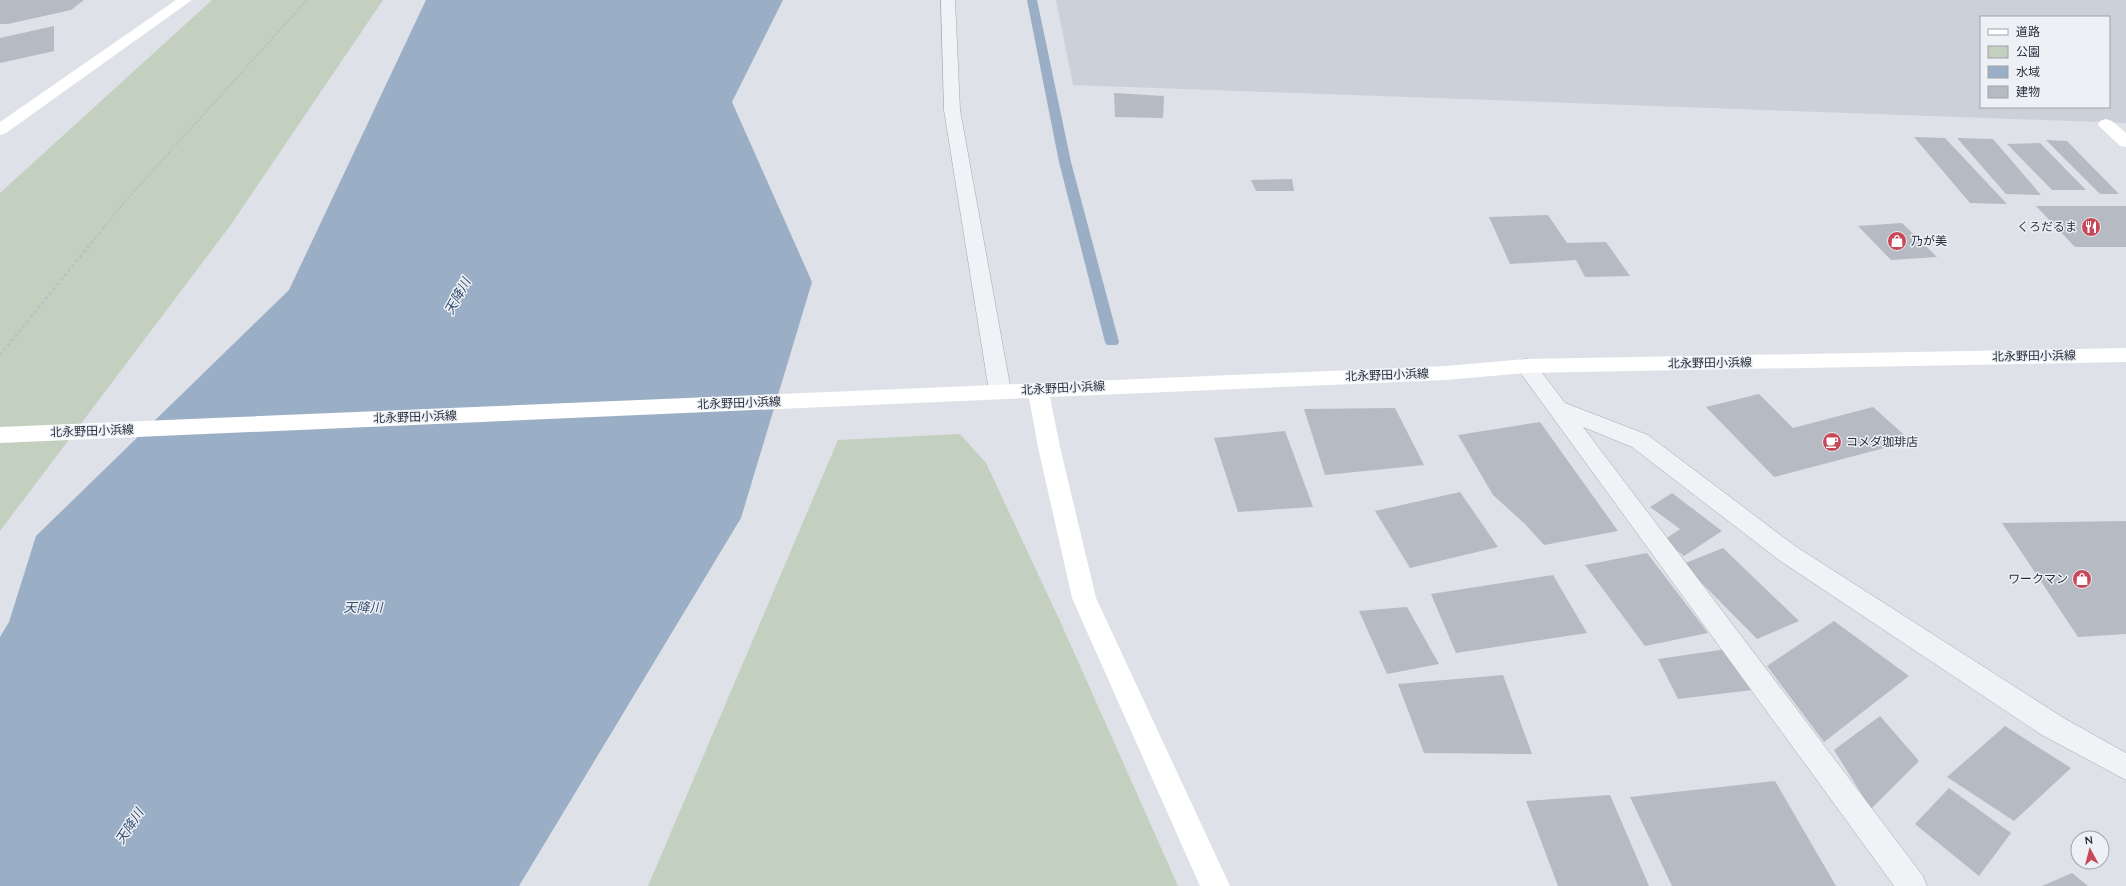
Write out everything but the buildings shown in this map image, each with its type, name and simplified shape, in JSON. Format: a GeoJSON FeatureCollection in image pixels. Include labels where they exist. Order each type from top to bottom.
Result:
{"type":"FeatureCollection","features":[{"type":"Feature","properties":{"kind":"main road"},"geometry":{"type":"LineString","coordinates":[[0,130],[186,0]]}},
{"type":"Feature","properties":{"kind":"main road"},"geometry":{"type":"LineString","coordinates":[[2106,124],[2126,142]]}},
{"type":"Feature","properties":{"kind":"main road","name":"北永野田小浜線"},"geometry":{"type":"LineString","coordinates":[[0,435],[1038,389],[1446,373],[1526,366],[2126,355]]}},
{"type":"Feature","properties":{"kind":"main road"},"geometry":{"type":"LineString","coordinates":[[1038,389],[1049,447],[1084,598],[1215,886]]}},
{"type":"Feature","properties":{"kind":"street"},"geometry":{"type":"LineString","coordinates":[[948,0],[952,110],[1000,391]]}},
{"type":"Feature","properties":{"kind":"street"},"geometry":{"type":"LineString","coordinates":[[1526,366],[1912,886]]}},
{"type":"Feature","properties":{"kind":"street"},"geometry":{"type":"LineString","coordinates":[[1557,408],[1640,441],[1787,553],[2052,726],[2126,767]]}},
{"type":"Feature","properties":{"kind":"path"},"geometry":{"type":"LineString","coordinates":[[0,355],[127,200],[307,0]]}},
{"type":"Feature","properties":{"kind":"shaded area"},"geometry":{"type":"Polygon","coordinates":[[[1056,0],[2126,0],[2126,123],[1073,85],[1056,0]]]}},
{"type":"Feature","properties":{"kind":"green space"},"geometry":{"type":"Polygon","coordinates":[[[212,0],[383,0],[230,226],[0,531],[0,193],[212,0]]]}},
{"type":"Feature","properties":{"kind":"green space"},"geometry":{"type":"Polygon","coordinates":[[[960,434],[986,463],[1060,621],[1178,886],[648,886],[838,440],[960,434]]]}},
{"type":"Feature","properties":{"kind":"water","name":"天降川"},"geometry":{"type":"Polygon","coordinates":[[[426,0],[783,0],[732,102],[812,282],[741,518],[519,886],[0,886],[0,637],[9,622],[36,536],[289,290],[426,0]]]}},
{"type":"Feature","properties":{"kind":"waterway"},"geometry":{"type":"LineString","coordinates":[[1032,0],[1065,162],[1112,342]]}},
{"type":"Feature","properties":{"kind":"place","name":"くろだるま"},"geometry":{"type":"Point","coordinates":[2091,227]}},
{"type":"Feature","properties":{"kind":"place","name":"乃が美"},"geometry":{"type":"Point","coordinates":[1897,241]}},
{"type":"Feature","properties":{"kind":"place","name":"コメダ珈琲店"},"geometry":{"type":"Point","coordinates":[1832,442]}},
{"type":"Feature","properties":{"kind":"place","name":"ワークマン"},"geometry":{"type":"Point","coordinates":[2082,579]}}]}
